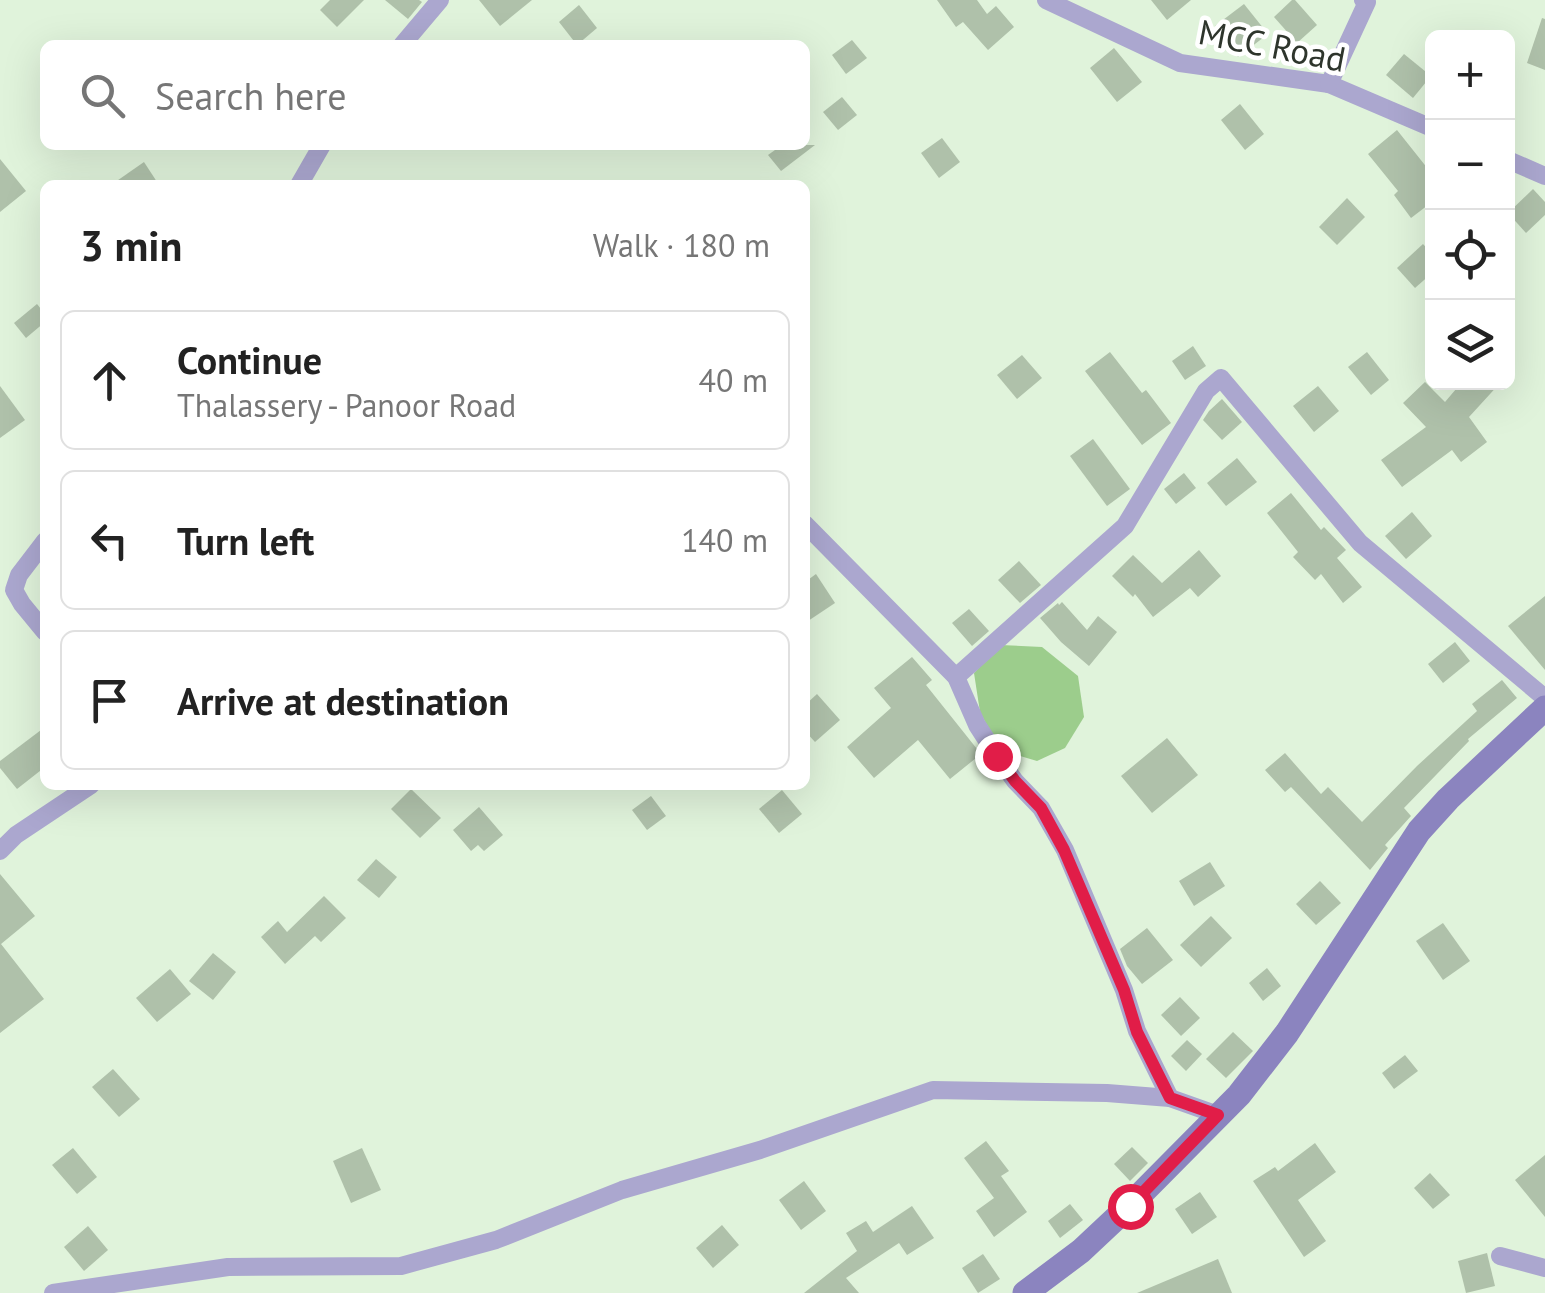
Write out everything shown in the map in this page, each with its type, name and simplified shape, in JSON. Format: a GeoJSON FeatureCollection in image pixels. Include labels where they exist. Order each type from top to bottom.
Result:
{"type":"FeatureCollection","features":[{"type":"Feature","properties":{"kind":"main road"},"geometry":{"type":"LineString","coordinates":[[1025,1293],[1130,1206],[1239,1095],[1288,1033],[1419,831],[1545,708]]}},
{"type":"Feature","properties":{"kind":"street"},"geometry":{"type":"LineString","coordinates":[[406,40],[440,0]]}},
{"type":"Feature","properties":{"kind":"street","name":"MCC Road"},"geometry":{"type":"LineString","coordinates":[[1046,0],[1180,63],[1329,84],[1425,125]]}},
{"type":"Feature","properties":{"kind":"street"},"geometry":{"type":"LineString","coordinates":[[1329,84],[1367,2],[1364,0]]}},
{"type":"Feature","properties":{"kind":"street"},"geometry":{"type":"LineString","coordinates":[[302,180],[319,150]]}},
{"type":"Feature","properties":{"kind":"street"},"geometry":{"type":"LineString","coordinates":[[1515,163],[1545,176]]}},
{"type":"Feature","properties":{"kind":"street"},"geometry":{"type":"LineString","coordinates":[[956,677],[1125,526],[1206,392],[1221,378],[1360,543],[1545,698]]}},
{"type":"Feature","properties":{"kind":"street"},"geometry":{"type":"LineString","coordinates":[[810,529],[956,677],[977,724],[1015,781],[1041,808],[1064,850],[1124,990],[1137,1032],[1170,1098]]}},
{"type":"Feature","properties":{"kind":"street"},"geometry":{"type":"LineString","coordinates":[[40,547],[18,575],[14,590],[40,625]]}},
{"type":"Feature","properties":{"kind":"street"},"geometry":{"type":"LineString","coordinates":[[0,852],[16,834],[83,790]]}},
{"type":"Feature","properties":{"kind":"street"},"geometry":{"type":"LineString","coordinates":[[52,1293],[228,1267],[401,1266],[496,1240],[622,1190],[760,1150],[933,1090],[1170,1098],[1218,1115]]}},
{"type":"Feature","properties":{"kind":"street"},"geometry":{"type":"LineString","coordinates":[[1500,1256],[1545,1268]]}},
{"type":"Feature","properties":{"kind":"green space"},"geometry":{"type":"Polygon","coordinates":[[[1000,645],[1042,647],[1078,676],[1084,717],[1065,748],[1037,761],[1000,750],[980,712],[974,673],[1000,645]]]}},
{"type":"Feature","properties":{"kind":"building"},"geometry":{"type":"Polygon","coordinates":[[[330,0],[364,0],[337,27],[320,10],[330,0]]]}},
{"type":"Feature","properties":{"kind":"building"},"geometry":{"type":"Polygon","coordinates":[[[385,0],[419,0],[422,2],[408,19],[385,0]]]}},
{"type":"Feature","properties":{"kind":"building"},"geometry":{"type":"Polygon","coordinates":[[[479,0],[532,0],[500,26],[479,0]]]}},
{"type":"Feature","properties":{"kind":"building"},"geometry":{"type":"Polygon","coordinates":[[[937,0],[977,0],[987,14],[996,6],[1014,27],[988,50],[963,22],[956,27],[937,0]]]}},
{"type":"Feature","properties":{"kind":"building"},"geometry":{"type":"Polygon","coordinates":[[[1151,0],[1191,0],[1167,20],[1151,0]]]}},
{"type":"Feature","properties":{"kind":"building"},"geometry":{"type":"Polygon","coordinates":[[[1292,0],[1317,25],[1297,43],[1274,17],[1292,0]]]}},
{"type":"Feature","properties":{"kind":"building"},"geometry":{"type":"Polygon","coordinates":[[[1244,4],[1268,34],[1238,57],[1215,26],[1244,4]]]}},
{"type":"Feature","properties":{"kind":"building"},"geometry":{"type":"Polygon","coordinates":[[[579,5],[597,28],[583,40],[573,40],[559,22],[579,5]]]}},
{"type":"Feature","properties":{"kind":"building"},"geometry":{"type":"Polygon","coordinates":[[[1542,18],[1545,19],[1545,70],[1527,63],[1542,18]]]}},
{"type":"Feature","properties":{"kind":"building"},"geometry":{"type":"Polygon","coordinates":[[[852,40],[867,58],[846,74],[832,55],[852,40]]]}},
{"type":"Feature","properties":{"kind":"building"},"geometry":{"type":"Polygon","coordinates":[[[1114,48],[1142,82],[1117,102],[1090,68],[1114,48]]]}},
{"type":"Feature","properties":{"kind":"building"},"geometry":{"type":"Polygon","coordinates":[[[1404,54],[1425,71],[1425,83],[1413,98],[1386,75],[1404,54]]]}},
{"type":"Feature","properties":{"kind":"building"},"geometry":{"type":"Polygon","coordinates":[[[842,97],[857,115],[838,130],[823,112],[842,97]]]}},
{"type":"Feature","properties":{"kind":"building"},"geometry":{"type":"Polygon","coordinates":[[[1240,104],[1264,134],[1245,150],[1221,120],[1240,104]]]}},
{"type":"Feature","properties":{"kind":"building"},"geometry":{"type":"Polygon","coordinates":[[[1397,130],[1425,165],[1425,207],[1411,218],[1394,195],[1398,191],[1368,154],[1397,130]]]}},
{"type":"Feature","properties":{"kind":"building"},"geometry":{"type":"Polygon","coordinates":[[[942,138],[960,162],[939,178],[921,153],[942,138]]]}},
{"type":"Feature","properties":{"kind":"building"},"geometry":{"type":"Polygon","coordinates":[[[775,150],[808,150],[781,171],[768,155],[775,150]]]}},
{"type":"Feature","properties":{"kind":"building"},"geometry":{"type":"Polygon","coordinates":[[[0,159],[26,191],[0,212],[0,159]]]}},
{"type":"Feature","properties":{"kind":"building"},"geometry":{"type":"Polygon","coordinates":[[[144,162],[156,180],[118,180],[144,162]]]}},
{"type":"Feature","properties":{"kind":"building"},"geometry":{"type":"Polygon","coordinates":[[[1533,189],[1545,202],[1545,215],[1526,233],[1515,221],[1515,206],[1533,189]]]}},
{"type":"Feature","properties":{"kind":"building"},"geometry":{"type":"Polygon","coordinates":[[[1347,198],[1365,217],[1337,245],[1319,227],[1347,198]]]}},
{"type":"Feature","properties":{"kind":"building"},"geometry":{"type":"Polygon","coordinates":[[[1425,246],[1425,279],[1415,288],[1397,268],[1425,246]]]}},
{"type":"Feature","properties":{"kind":"building"},"geometry":{"type":"Polygon","coordinates":[[[37,304],[40,308],[40,326],[26,338],[14,323],[37,304]]]}},
{"type":"Feature","properties":{"kind":"building"},"geometry":{"type":"Polygon","coordinates":[[[1193,346],[1206,366],[1185,380],[1172,361],[1193,346]]]}},
{"type":"Feature","properties":{"kind":"building"},"geometry":{"type":"Polygon","coordinates":[[[1110,352],[1171,423],[1142,445],[1085,371],[1110,352]]]}},
{"type":"Feature","properties":{"kind":"building"},"geometry":{"type":"Polygon","coordinates":[[[1367,352],[1389,380],[1371,395],[1348,367],[1367,352]]]}},
{"type":"Feature","properties":{"kind":"building"},"geometry":{"type":"Polygon","coordinates":[[[1022,355],[1042,378],[1017,399],[997,375],[1022,355]]]}},
{"type":"Feature","properties":{"kind":"building"},"geometry":{"type":"Polygon","coordinates":[[[1425,382],[1425,390],[1433,390],[1445,402],[1455,390],[1494,390],[1469,417],[1487,442],[1461,462],[1452,450],[1402,487],[1381,460],[1426,427],[1403,403],[1425,382]]]}},
{"type":"Feature","properties":{"kind":"building"},"geometry":{"type":"Polygon","coordinates":[[[0,386],[25,420],[0,438],[0,386]]]}},
{"type":"Feature","properties":{"kind":"building"},"geometry":{"type":"Polygon","coordinates":[[[1318,386],[1339,411],[1314,432],[1293,406],[1318,386]]]}},
{"type":"Feature","properties":{"kind":"building"},"geometry":{"type":"Polygon","coordinates":[[[1222,399],[1242,422],[1222,440],[1203,420],[1222,399]]]}},
{"type":"Feature","properties":{"kind":"building"},"geometry":{"type":"Polygon","coordinates":[[[1093,439],[1130,489],[1107,506],[1070,456],[1093,439]]]}},
{"type":"Feature","properties":{"kind":"building"},"geometry":{"type":"Polygon","coordinates":[[[1237,458],[1257,482],[1226,506],[1207,483],[1237,458]]]}},
{"type":"Feature","properties":{"kind":"building"},"geometry":{"type":"Polygon","coordinates":[[[1184,473],[1196,488],[1176,504],[1164,489],[1184,473]]]}},
{"type":"Feature","properties":{"kind":"building"},"geometry":{"type":"Polygon","coordinates":[[[1291,493],[1321,530],[1324,527],[1346,550],[1337,558],[1362,587],[1343,603],[1321,574],[1315,580],[1293,557],[1298,552],[1267,513],[1291,493]]]}},
{"type":"Feature","properties":{"kind":"building"},"geometry":{"type":"Polygon","coordinates":[[[1412,512],[1432,536],[1406,559],[1385,536],[1412,512]]]}},
{"type":"Feature","properties":{"kind":"building"},"geometry":{"type":"Polygon","coordinates":[[[1199,550],[1221,576],[1198,597],[1190,588],[1153,617],[1135,594],[1133,597],[1112,576],[1133,555],[1162,583],[1199,550]]]}},
{"type":"Feature","properties":{"kind":"building"},"geometry":{"type":"Polygon","coordinates":[[[1019,561],[1041,585],[1020,603],[998,580],[1019,561]]]}},
{"type":"Feature","properties":{"kind":"building"},"geometry":{"type":"Polygon","coordinates":[[[816,574],[835,603],[810,620],[810,578],[816,574]]]}},
{"type":"Feature","properties":{"kind":"building"},"geometry":{"type":"Polygon","coordinates":[[[1545,596],[1545,670],[1508,626],[1545,596]]]}},
{"type":"Feature","properties":{"kind":"building"},"geometry":{"type":"Polygon","coordinates":[[[1062,602],[1087,630],[1098,616],[1117,632],[1089,666],[1040,618],[1062,602]]]}},
{"type":"Feature","properties":{"kind":"building"},"geometry":{"type":"Polygon","coordinates":[[[969,609],[989,631],[972,646],[952,623],[969,609]]]}},
{"type":"Feature","properties":{"kind":"building"},"geometry":{"type":"Polygon","coordinates":[[[1455,642],[1470,661],[1443,683],[1428,664],[1455,642]]]}},
{"type":"Feature","properties":{"kind":"building"},"geometry":{"type":"Polygon","coordinates":[[[912,657],[932,680],[926,685],[981,754],[950,779],[918,740],[874,778],[847,747],[891,708],[874,688],[912,657]]]}},
{"type":"Feature","properties":{"kind":"building"},"geometry":{"type":"Polygon","coordinates":[[[1502,680],[1517,698],[1468,739],[1404,808],[1411,816],[1385,845],[1388,848],[1370,870],[1291,787],[1285,792],[1265,770],[1285,753],[1321,794],[1328,787],[1362,822],[1477,711],[1472,704],[1502,680]]]}},
{"type":"Feature","properties":{"kind":"building"},"geometry":{"type":"Polygon","coordinates":[[[817,694],[840,720],[815,742],[810,736],[810,700],[817,694]]]}},
{"type":"Feature","properties":{"kind":"building"},"geometry":{"type":"Polygon","coordinates":[[[40,731],[40,771],[17,789],[0,768],[0,761],[40,731]]]}},
{"type":"Feature","properties":{"kind":"building"},"geometry":{"type":"Polygon","coordinates":[[[1167,738],[1198,775],[1152,813],[1121,776],[1167,738]]]}},
{"type":"Feature","properties":{"kind":"building"},"geometry":{"type":"Polygon","coordinates":[[[412,790],[441,818],[420,838],[391,809],[412,790]]]}},
{"type":"Feature","properties":{"kind":"building"},"geometry":{"type":"Polygon","coordinates":[[[782,790],[802,814],[779,833],[759,809],[782,790]]]}},
{"type":"Feature","properties":{"kind":"building"},"geometry":{"type":"Polygon","coordinates":[[[651,796],[666,816],[647,830],[632,810],[651,796]]]}},
{"type":"Feature","properties":{"kind":"building"},"geometry":{"type":"Polygon","coordinates":[[[479,807],[503,835],[484,851],[478,845],[471,851],[453,830],[479,807]]]}},
{"type":"Feature","properties":{"kind":"building"},"geometry":{"type":"Polygon","coordinates":[[[376,859],[397,877],[379,898],[357,880],[376,859]]]}},
{"type":"Feature","properties":{"kind":"building"},"geometry":{"type":"Polygon","coordinates":[[[1210,862],[1225,886],[1194,906],[1179,881],[1210,862]]]}},
{"type":"Feature","properties":{"kind":"building"},"geometry":{"type":"Polygon","coordinates":[[[0,874],[35,916],[1,944],[44,999],[0,1033],[0,874]]]}},
{"type":"Feature","properties":{"kind":"building"},"geometry":{"type":"Polygon","coordinates":[[[1320,881],[1341,903],[1316,925],[1296,904],[1320,881]]]}},
{"type":"Feature","properties":{"kind":"building"},"geometry":{"type":"Polygon","coordinates":[[[324,896],[346,918],[321,942],[315,936],[285,964],[261,937],[278,921],[287,932],[324,896]]]}},
{"type":"Feature","properties":{"kind":"building"},"geometry":{"type":"Polygon","coordinates":[[[1211,916],[1232,938],[1201,967],[1180,945],[1211,916]]]}},
{"type":"Feature","properties":{"kind":"building"},"geometry":{"type":"Polygon","coordinates":[[[1443,923],[1470,961],[1443,980],[1416,941],[1443,923]]]}},
{"type":"Feature","properties":{"kind":"building"},"geometry":{"type":"Polygon","coordinates":[[[1147,928],[1173,960],[1142,984],[1127,966],[1120,949],[1147,928]]]}},
{"type":"Feature","properties":{"kind":"building"},"geometry":{"type":"Polygon","coordinates":[[[213,953],[236,972],[213,1000],[189,981],[213,953]]]}},
{"type":"Feature","properties":{"kind":"building"},"geometry":{"type":"Polygon","coordinates":[[[1267,968],[1281,986],[1263,1001],[1249,983],[1267,968]]]}},
{"type":"Feature","properties":{"kind":"building"},"geometry":{"type":"Polygon","coordinates":[[[170,969],[191,994],[157,1022],[136,998],[170,969]]]}},
{"type":"Feature","properties":{"kind":"building"},"geometry":{"type":"Polygon","coordinates":[[[1180,997],[1200,1018],[1181,1036],[1161,1015],[1180,997]]]}},
{"type":"Feature","properties":{"kind":"building"},"geometry":{"type":"Polygon","coordinates":[[[1233,1032],[1253,1051],[1226,1078],[1206,1059],[1233,1032]]]}},
{"type":"Feature","properties":{"kind":"building"},"geometry":{"type":"Polygon","coordinates":[[[1187,1040],[1202,1054],[1186,1071],[1171,1056],[1187,1040]]]}},
{"type":"Feature","properties":{"kind":"building"},"geometry":{"type":"Polygon","coordinates":[[[1405,1055],[1418,1071],[1394,1089],[1382,1073],[1405,1055]]]}},
{"type":"Feature","properties":{"kind":"building"},"geometry":{"type":"Polygon","coordinates":[[[113,1069],[140,1099],[119,1117],[92,1087],[113,1069]]]}},
{"type":"Feature","properties":{"kind":"building"},"geometry":{"type":"Polygon","coordinates":[[[986,1141],[1009,1171],[1001,1176],[1027,1212],[994,1237],[976,1211],[994,1198],[964,1158],[986,1141]]]}},
{"type":"Feature","properties":{"kind":"building"},"geometry":{"type":"Polygon","coordinates":[[[1315,1143],[1336,1172],[1298,1200],[1326,1241],[1304,1257],[1253,1181],[1275,1167],[1278,1171],[1315,1143]]]}},
{"type":"Feature","properties":{"kind":"building"},"geometry":{"type":"Polygon","coordinates":[[[1132,1147],[1148,1163],[1130,1181],[1114,1164],[1132,1147]]]}},
{"type":"Feature","properties":{"kind":"building"},"geometry":{"type":"Polygon","coordinates":[[[73,1148],[97,1177],[77,1194],[52,1165],[73,1148]]]}},
{"type":"Feature","properties":{"kind":"building"},"geometry":{"type":"Polygon","coordinates":[[[362,1148],[381,1190],[351,1203],[333,1161],[362,1148]]]}},
{"type":"Feature","properties":{"kind":"building"},"geometry":{"type":"Polygon","coordinates":[[[1545,1155],[1545,1217],[1515,1180],[1545,1155]]]}},
{"type":"Feature","properties":{"kind":"building"},"geometry":{"type":"Polygon","coordinates":[[[1430,1173],[1450,1195],[1433,1209],[1414,1188],[1430,1173]]]}},
{"type":"Feature","properties":{"kind":"building"},"geometry":{"type":"Polygon","coordinates":[[[804,1181],[826,1211],[801,1230],[779,1200],[804,1181]]]}},
{"type":"Feature","properties":{"kind":"building"},"geometry":{"type":"Polygon","coordinates":[[[1200,1192],[1217,1217],[1192,1234],[1175,1209],[1200,1192]]]}},
{"type":"Feature","properties":{"kind":"building"},"geometry":{"type":"Polygon","coordinates":[[[1070,1204],[1083,1220],[1060,1238],[1048,1221],[1070,1204]]]}},
{"type":"Feature","properties":{"kind":"building"},"geometry":{"type":"Polygon","coordinates":[[[912,1206],[934,1238],[907,1255],[899,1243],[846,1278],[859,1293],[804,1293],[857,1251],[846,1233],[866,1221],[873,1232],[912,1206]]]}},
{"type":"Feature","properties":{"kind":"building"},"geometry":{"type":"Polygon","coordinates":[[[722,1225],[739,1245],[713,1268],[696,1248],[722,1225]]]}},
{"type":"Feature","properties":{"kind":"building"},"geometry":{"type":"Polygon","coordinates":[[[88,1226],[108,1250],[84,1271],[64,1247],[88,1226]]]}},
{"type":"Feature","properties":{"kind":"building"},"geometry":{"type":"Polygon","coordinates":[[[1487,1253],[1495,1286],[1466,1293],[1458,1261],[1487,1253]]]}},
{"type":"Feature","properties":{"kind":"building"},"geometry":{"type":"Polygon","coordinates":[[[983,1254],[1000,1279],[978,1293],[962,1268],[983,1254]]]}},
{"type":"Feature","properties":{"kind":"building"},"geometry":{"type":"Polygon","coordinates":[[[1218,1259],[1232,1293],[1137,1293],[1218,1259]]]}},
{"type":"Feature","properties":{"kind":"route"},"geometry":{"type":"LineString","coordinates":[[997,756],[1041,808],[1064,850],[1124,990],[1137,1032],[1170,1098],[1218,1115],[1130,1206]]}}]}
